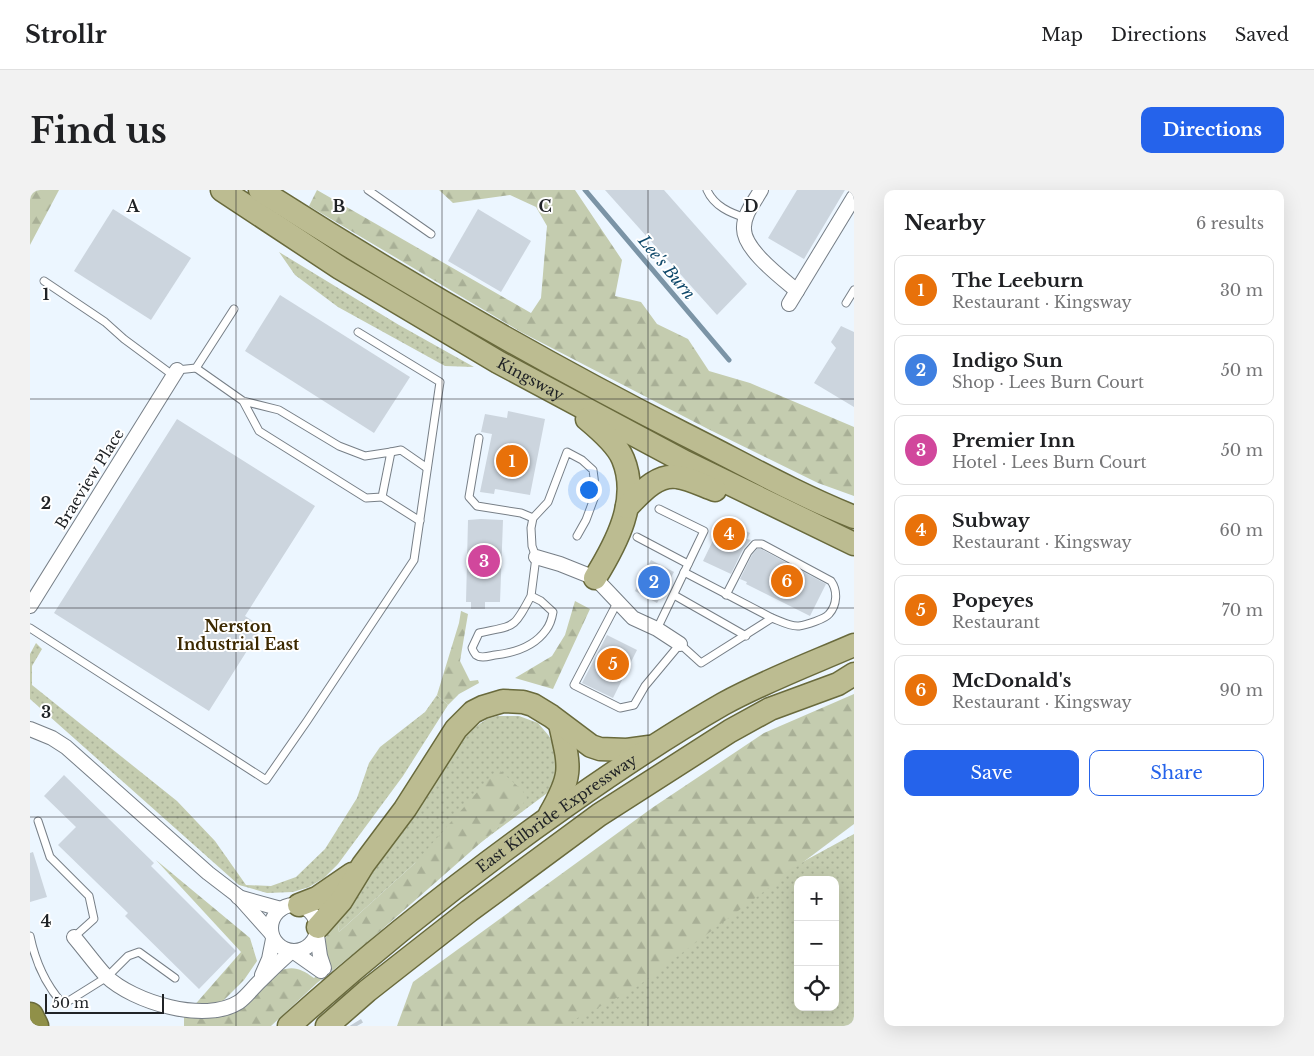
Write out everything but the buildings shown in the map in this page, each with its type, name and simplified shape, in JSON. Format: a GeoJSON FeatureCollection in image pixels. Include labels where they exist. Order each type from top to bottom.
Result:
{"type":"FeatureCollection","features":[{"type":"Feature","properties":{"kind":"highway"},"geometry":{"type":"LineString","coordinates":[[30,1016],[35,1026]]}},
{"type":"Feature","properties":{"kind":"main road","name":"Kingsway"},"geometry":{"type":"LineString","coordinates":[[222,190],[368,285],[456,337],[677,458],[854,544]]}},
{"type":"Feature","properties":{"kind":"main road","name":"Kingsway"},"geometry":{"type":"LineString","coordinates":[[260,190],[325,232],[399,276],[558,367],[716,450],[823,504],[854,517]]}},
{"type":"Feature","properties":{"kind":"main road"},"geometry":{"type":"LineString","coordinates":[[551,390],[606,435],[623,458],[628,480],[627,507],[616,540],[595,578]]}},
{"type":"Feature","properties":{"kind":"main road"},"geometry":{"type":"LineString","coordinates":[[627,507],[657,481],[677,476],[813,525]]}},
{"type":"Feature","properties":{"kind":"main road","name":"East Kilbride Expressway"},"geometry":{"type":"LineString","coordinates":[[289,1026],[366,959],[463,881],[547,819],[655,746],[740,696],[854,645]]}},
{"type":"Feature","properties":{"kind":"main road","name":"East Kilbride Expressway"},"geometry":{"type":"LineString","coordinates":[[327,1026],[367,991],[469,910],[598,815],[730,731],[770,709],[849,680]]}},
{"type":"Feature","properties":{"kind":"main road"},"geometry":{"type":"LineString","coordinates":[[317,931],[341,901],[363,865],[405,809],[456,729],[473,712],[493,703],[503,701],[523,702],[542,710],[591,746],[600,749],[627,750],[655,746]]}},
{"type":"Feature","properties":{"kind":"main road"},"geometry":{"type":"LineString","coordinates":[[547,819],[567,780],[568,766],[560,724]]}},
{"type":"Feature","properties":{"kind":"main road"},"geometry":{"type":"LineString","coordinates":[[290,907],[331,889],[363,865]]}},
{"type":"Feature","properties":{"kind":"street"},"geometry":{"type":"LineString","coordinates":[[762,190],[746,218],[744,230],[750,248],[797,291]]}},
{"type":"Feature","properties":{"kind":"street"},"geometry":{"type":"LineString","coordinates":[[789,304],[854,197]]}},
{"type":"Feature","properties":{"kind":"street","name":"Braeview Place"},"geometry":{"type":"LineString","coordinates":[[31,603],[176,373]]}},
{"type":"Feature","properties":{"kind":"street"},"geometry":{"type":"LineString","coordinates":[[536,557],[595,578],[632,618],[657,628],[680,644]]}},
{"type":"Feature","properties":{"kind":"street"},"geometry":{"type":"LineString","coordinates":[[30,729],[41,732],[66,747],[208,873],[238,896],[281,948],[293,952],[322,970],[317,931],[312,913],[306,908],[290,907],[238,896]]}},
{"type":"Feature","properties":{"kind":"street"},"geometry":{"type":"LineString","coordinates":[[256,984],[268,964],[272,920],[290,907]]}},
{"type":"Feature","properties":{"kind":"street"},"geometry":{"type":"LineString","coordinates":[[74,938],[107,976],[124,989],[163,1005],[194,1011],[212,1011],[226,1008],[238,1002],[293,952],[307,948],[313,943],[317,931]]}},
{"type":"Feature","properties":{"kind":"lane"},"geometry":{"type":"LineString","coordinates":[[368,190],[431,234]]}},
{"type":"Feature","properties":{"kind":"lane"},"geometry":{"type":"LineString","coordinates":[[707,190],[710,196],[726,211],[746,218]]}},
{"type":"Feature","properties":{"kind":"lane"},"geometry":{"type":"LineString","coordinates":[[44,280],[105,322],[124,340],[176,373],[196,368],[234,309]]}},
{"type":"Feature","properties":{"kind":"lane"},"geometry":{"type":"LineString","coordinates":[[846,303],[854,290]]}},
{"type":"Feature","properties":{"kind":"lane"},"geometry":{"type":"LineString","coordinates":[[30,628],[266,780],[414,560],[440,382],[358,332]]}},
{"type":"Feature","properties":{"kind":"lane"},"geometry":{"type":"LineString","coordinates":[[196,368],[243,400],[279,410],[339,446],[365,456],[401,450],[427,468]]}},
{"type":"Feature","properties":{"kind":"lane"},"geometry":{"type":"LineString","coordinates":[[243,400],[259,431],[366,498],[382,497],[420,521]]}},
{"type":"Feature","properties":{"kind":"lane"},"geometry":{"type":"LineString","coordinates":[[480,438],[469,497],[476,506],[521,513],[533,518]]}},
{"type":"Feature","properties":{"kind":"lane"},"geometry":{"type":"LineString","coordinates":[[382,497],[391,452]]}},
{"type":"Feature","properties":{"kind":"lane"},"geometry":{"type":"LineString","coordinates":[[531,596],[541,601],[553,612],[546,630],[538,639],[522,649],[508,654],[482,658],[475,654],[472,648],[479,633],[506,628],[515,624],[531,596],[536,557],[532,546],[531,528],[533,518],[548,502],[566,452],[582,460],[593,470],[596,493],[586,520],[577,536]]}},
{"type":"Feature","properties":{"kind":"lane"},"geometry":{"type":"LineString","coordinates":[[657,628],[704,531],[659,509]]}},
{"type":"Feature","properties":{"kind":"lane"},"geometry":{"type":"LineString","coordinates":[[637,537],[688,564]]}},
{"type":"Feature","properties":{"kind":"lane"},"geometry":{"type":"LineString","coordinates":[[684,572],[726,594],[772,618],[797,626],[810,623],[828,615],[836,599],[835,587],[831,581],[762,544],[755,544],[748,552],[726,594]]}},
{"type":"Feature","properties":{"kind":"lane"},"geometry":{"type":"LineString","coordinates":[[674,595],[746,636]]}},
{"type":"Feature","properties":{"kind":"lane"},"geometry":{"type":"LineString","coordinates":[[618,603],[574,685],[620,708],[634,705],[645,686],[680,644],[701,664],[772,618]]}},
{"type":"Feature","properties":{"kind":"lane"},"geometry":{"type":"LineString","coordinates":[[38,821],[50,857],[89,896],[94,919],[74,938]]}},
{"type":"Feature","properties":{"kind":"lane"},"geometry":{"type":"LineString","coordinates":[[30,936],[32,948],[46,979],[62,1003],[67,1002],[107,976],[128,956],[140,952],[175,978]]}},
{"type":"Feature","properties":{"kind":"green space"},"geometry":{"type":"Polygon","coordinates":[[[30,190],[59,190],[30,245],[30,190]]]}},
{"type":"Feature","properties":{"kind":"green space"},"geometry":{"type":"Polygon","coordinates":[[[317,190],[531,313],[541,298],[547,226],[536,207],[510,195],[453,203],[439,190],[575,190],[622,260],[615,296],[641,302],[657,324],[688,339],[709,371],[750,383],[854,427],[854,496],[818,483],[708,429],[521,332],[309,206],[317,190]]]}},
{"type":"Feature","properties":{"kind":"green space"},"geometry":{"type":"Polygon","coordinates":[[[279,252],[399,325],[474,367],[445,366],[338,307],[295,275],[279,252]]]}},
{"type":"Feature","properties":{"kind":"green space"},"geometry":{"type":"Polygon","coordinates":[[[575,601],[590,609],[553,689],[515,678],[552,656],[565,635],[575,601]]]}},
{"type":"Feature","properties":{"kind":"green space"},"geometry":{"type":"Polygon","coordinates":[[[461,611],[468,614],[460,661],[470,681],[478,680],[479,683],[459,694],[448,705],[437,695],[461,611]]]}},
{"type":"Feature","properties":{"kind":"green space"},"geometry":{"type":"Polygon","coordinates":[[[36,643],[42,649],[32,666],[32,685],[177,801],[215,841],[246,885],[271,886],[296,877],[325,849],[357,798],[369,763],[380,747],[425,712],[437,695],[448,705],[403,776],[338,864],[324,878],[309,887],[293,892],[267,893],[239,885],[30,699],[30,654],[36,643]]]}},
{"type":"Feature","properties":{"kind":"green space"},"geometry":{"type":"Polygon","coordinates":[[[854,694],[854,824],[634,989],[562,1026],[397,1026],[413,982],[652,808],[764,733],[854,694]]]}},
{"type":"Feature","properties":{"kind":"green space"},"geometry":{"type":"Polygon","coordinates":[[[497,716],[519,716],[538,723],[549,736],[560,755],[558,776],[550,791],[476,846],[519,809],[415,863],[339,932],[337,917],[391,846],[466,733],[487,719],[497,716]]]}},
{"type":"Feature","properties":{"kind":"green space"},"geometry":{"type":"Polygon","coordinates":[[[499,770],[522,790],[527,798],[519,809],[362,947],[317,983],[271,1026],[184,1026],[184,1017],[232,1012],[279,971],[293,968],[305,972],[314,978],[329,965],[325,939],[337,917],[339,932],[415,863],[493,774],[499,770]]]}},
{"type":"Feature","properties":{"kind":"green space"},"geometry":{"type":"Polygon","coordinates":[[[854,834],[854,1026],[539,1026],[626,958],[854,834]]]}},
{"type":"Feature","properties":{"kind":"green space"},"geometry":{"type":"Polygon","coordinates":[[[156,860],[250,938],[257,961],[244,980],[222,1002],[192,1008],[241,952],[156,860]]]}},
{"type":"Feature","properties":{"kind":"waterway","name":"Lee's Burn"},"geometry":{"type":"LineString","coordinates":[[585,190],[729,360]]}},
{"type":"Feature","properties":{"kind":"tunnel"},"geometry":{"type":"LineString","coordinates":[[324,968],[357,1026]]}},
{"type":"Feature","properties":{"kind":"place","name":"The Leeburn"},"geometry":{"type":"Point","coordinates":[512,461]}},
{"type":"Feature","properties":{"kind":"place","name":"Subway"},"geometry":{"type":"Point","coordinates":[729,534]}},
{"type":"Feature","properties":{"kind":"place","name":"Premier Inn"},"geometry":{"type":"Point","coordinates":[484,561]}},
{"type":"Feature","properties":{"kind":"place","name":"McDonald's"},"geometry":{"type":"Point","coordinates":[787,581]}},
{"type":"Feature","properties":{"kind":"place","name":"Indigo Sun"},"geometry":{"type":"Point","coordinates":[654,582]}},
{"type":"Feature","properties":{"kind":"place","name":"Popeyes"},"geometry":{"type":"Point","coordinates":[613,664]}},
{"type":"Feature","properties":{"kind":"district","name":"Nerston Industrial East"},"geometry":{"type":"Point","coordinates":[238,635]}}]}
